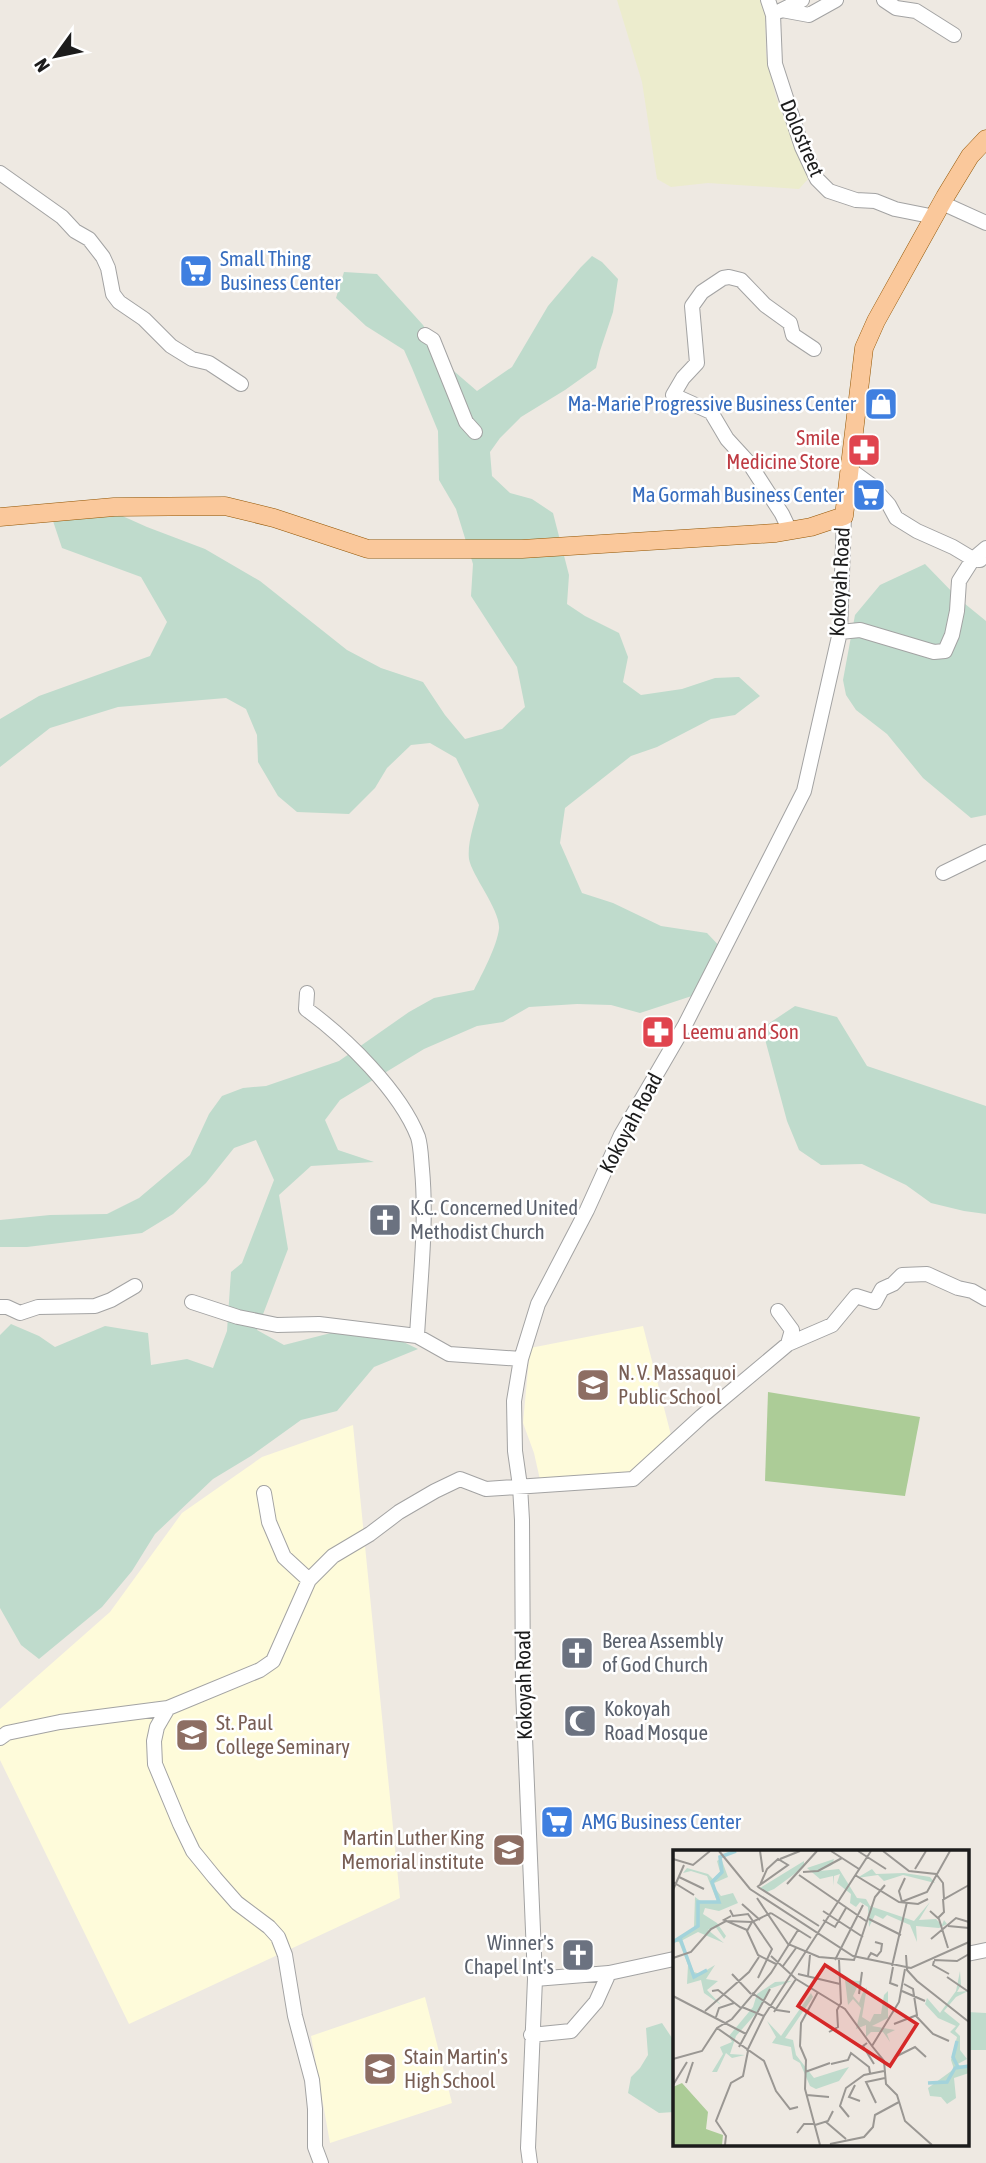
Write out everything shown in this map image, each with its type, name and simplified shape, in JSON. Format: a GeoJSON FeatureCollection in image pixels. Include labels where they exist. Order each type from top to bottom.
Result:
{"type":"FeatureCollection","features":[{"type":"Feature","properties":{"kind":"main road","name":"Kokoyah Road"},"geometry":{"type":"LineString","coordinates":[[844,516],[864,348],[881,310],[938,210],[970,156],[986,139]]}},
{"type":"Feature","properties":{"kind":"main road"},"geometry":{"type":"LineString","coordinates":[[0,517],[114,507],[225,506],[274,518],[368,549],[522,549],[776,533],[844,516]]}},
{"type":"Feature","properties":{"kind":"street","name":"Dolostreet"},"geometry":{"type":"LineString","coordinates":[[768,0],[777,13],[775,64],[802,147],[817,179],[829,191],[856,200],[875,201],[895,209],[938,210],[986,223]]}},
{"type":"Feature","properties":{"kind":"street"},"geometry":{"type":"LineString","coordinates":[[777,13],[803,0]]}},
{"type":"Feature","properties":{"kind":"street"},"geometry":{"type":"LineString","coordinates":[[777,13],[809,15],[836,0]]}},
{"type":"Feature","properties":{"kind":"street"},"geometry":{"type":"LineString","coordinates":[[884,0],[896,8],[916,11],[954,35]]}},
{"type":"Feature","properties":{"kind":"street"},"geometry":{"type":"LineString","coordinates":[[0,173],[28,191],[62,217],[75,231],[89,239],[103,257],[113,294],[119,302],[144,319],[161,338],[178,350],[192,359],[209,363],[241,384]]}},
{"type":"Feature","properties":{"kind":"street"},"geometry":{"type":"LineString","coordinates":[[790,531],[749,463],[727,439],[711,412],[673,395],[696,363],[692,306],[702,292],[723,278],[741,280],[765,305],[790,323],[793,335],[814,349]]}},
{"type":"Feature","properties":{"kind":"street"},"geometry":{"type":"LineString","coordinates":[[425,335],[433,340],[466,422],[475,432]]}},
{"type":"Feature","properties":{"kind":"street"},"geometry":{"type":"LineString","coordinates":[[849,469],[871,485],[889,505],[896,518],[917,531],[979,559]]}},
{"type":"Feature","properties":{"kind":"street","name":"Kokoyah Road"},"geometry":{"type":"LineString","coordinates":[[530,2163],[528,2148],[531,2035],[535,1979],[523,1689],[520,1486],[515,1451],[514,1401],[521,1359],[537,1304],[587,1210],[621,1135],[685,1025],[804,791],[840,632],[844,516]]}},
{"type":"Feature","properties":{"kind":"street"},"geometry":{"type":"LineString","coordinates":[[840,632],[860,630],[934,652],[944,652],[952,635],[959,581],[986,548]]}},
{"type":"Feature","properties":{"kind":"street"},"geometry":{"type":"LineString","coordinates":[[943,873],[986,852]]}},
{"type":"Feature","properties":{"kind":"street"},"geometry":{"type":"LineString","coordinates":[[307,993],[306,1009],[361,1058],[401,1103],[419,1140],[424,1222],[417,1336]]}},
{"type":"Feature","properties":{"kind":"street"},"geometry":{"type":"LineString","coordinates":[[0,1738],[7,1733],[60,1722],[168,1708],[260,1670],[273,1661],[309,1580],[333,1556],[411,1505],[460,1479],[486,1489],[632,1479],[788,1344],[832,1325],[856,1296],[874,1302],[882,1289],[893,1284],[902,1275],[928,1273],[986,1299]]}},
{"type":"Feature","properties":{"kind":"street"},"geometry":{"type":"LineString","coordinates":[[0,1307],[20,1313],[37,1307],[95,1306],[135,1286]]}},
{"type":"Feature","properties":{"kind":"street"},"geometry":{"type":"LineString","coordinates":[[192,1302],[238,1317],[277,1325],[319,1324],[417,1336],[449,1354],[521,1359]]}},
{"type":"Feature","properties":{"kind":"street"},"geometry":{"type":"LineString","coordinates":[[778,1311],[792,1330],[788,1344]]}},
{"type":"Feature","properties":{"kind":"street"},"geometry":{"type":"LineString","coordinates":[[264,1493],[269,1522],[284,1557],[309,1580]]}},
{"type":"Feature","properties":{"kind":"street"},"geometry":{"type":"LineString","coordinates":[[168,1708],[154,1741],[155,1764],[180,1824],[193,1851],[237,1903],[278,1937],[285,1955],[295,2015],[312,2080],[315,2147],[321,2163]]}},
{"type":"Feature","properties":{"kind":"street"},"geometry":{"type":"LineString","coordinates":[[968,1954],[986,1950]]}},
{"type":"Feature","properties":{"kind":"street"},"geometry":{"type":"LineString","coordinates":[[535,1979],[609,1973],[673,1959]]}},
{"type":"Feature","properties":{"kind":"street"},"geometry":{"type":"LineString","coordinates":[[531,2035],[571,2031],[596,2002],[609,1973]]}},
{"type":"Feature","properties":{"kind":"shaded area","name":"N. V. Massaquoi Public School"},"geometry":{"type":"Polygon","coordinates":[[[643,1326],[672,1439],[634,1475],[541,1484],[523,1423],[530,1348],[643,1326]]]}},
{"type":"Feature","properties":{"kind":"shaded area","name":"St. Paul College Seminary"},"geometry":{"type":"Polygon","coordinates":[[[353,1425],[400,1898],[129,2024],[0,1760],[0,1709],[110,1612],[182,1513],[262,1457],[353,1425]]]}},
{"type":"Feature","properties":{"kind":"shaded area","name":"Stain Martin's High School"},"geometry":{"type":"Polygon","coordinates":[[[425,1997],[452,2103],[330,2143],[311,2036],[425,1997]]]}},
{"type":"Feature","properties":{"kind":"green space"},"geometry":{"type":"Polygon","coordinates":[[[617,0],[761,0],[765,8],[766,54],[776,97],[808,179],[799,189],[708,183],[671,187],[657,179],[642,82],[617,0]]]}},
{"type":"Feature","properties":{"kind":"green space"},"geometry":{"type":"Polygon","coordinates":[[[592,256],[602,262],[618,279],[613,312],[596,368],[521,417],[500,438],[490,452],[492,476],[510,493],[532,499],[553,513],[569,575],[567,604],[619,633],[628,657],[623,682],[641,695],[682,689],[715,678],[739,677],[760,696],[735,715],[711,719],[657,747],[631,756],[565,808],[560,843],[582,893],[613,903],[661,926],[707,933],[726,953],[704,992],[640,1013],[611,1005],[529,1007],[503,1022],[477,1026],[424,1049],[340,1100],[325,1120],[338,1150],[374,1162],[311,1166],[279,1195],[288,1249],[257,1330],[284,1345],[366,1324],[418,1349],[374,1367],[337,1411],[301,1420],[213,1479],[155,1534],[132,1571],[102,1607],[39,1659],[21,1645],[0,1608],[0,1335],[11,1324],[39,1336],[55,1347],[105,1326],[148,1333],[151,1365],[187,1359],[213,1368],[227,1331],[231,1272],[242,1263],[274,1180],[256,1140],[234,1148],[206,1183],[173,1214],[142,1233],[27,1247],[0,1247],[0,1220],[50,1215],[107,1214],[139,1198],[190,1155],[209,1114],[222,1096],[243,1088],[266,1086],[339,1061],[409,1012],[434,998],[474,990],[492,952],[499,929],[496,913],[469,859],[470,839],[479,805],[456,758],[430,743],[411,745],[387,768],[375,788],[349,814],[297,812],[278,796],[258,762],[257,735],[246,709],[226,698],[118,707],[50,728],[0,767],[0,719],[39,696],[150,656],[167,622],[141,577],[62,548],[51,515],[109,510],[205,549],[260,581],[347,650],[381,668],[423,682],[465,739],[502,729],[525,707],[517,667],[471,596],[473,564],[456,509],[439,480],[438,431],[404,350],[366,326],[336,298],[344,272],[377,274],[423,325],[448,366],[477,391],[512,367],[548,306],[592,256]]]}},
{"type":"Feature","properties":{"kind":"green space"},"geometry":{"type":"Polygon","coordinates":[[[925,564],[959,599],[986,621],[986,815],[971,818],[923,778],[887,734],[856,710],[846,695],[843,680],[855,615],[880,585],[925,564]]]}},
{"type":"Feature","properties":{"kind":"green space"},"geometry":{"type":"Polygon","coordinates":[[[795,1006],[837,1017],[867,1066],[986,1106],[986,1214],[931,1203],[906,1185],[862,1164],[821,1165],[799,1150],[787,1121],[762,1028],[795,1006]]]}},
{"type":"Feature","properties":{"kind":"green space"},"geometry":{"type":"Polygon","coordinates":[[[768,1392],[920,1417],[905,1496],[765,1481],[768,1392]]]}},
{"type":"Feature","properties":{"kind":"green space"},"geometry":{"type":"Polygon","coordinates":[[[968,2012],[986,2013],[986,2050],[968,2050],[968,2012]]]}},
{"type":"Feature","properties":{"kind":"green space"},"geometry":{"type":"Polygon","coordinates":[[[662,2023],[673,2040],[673,2112],[659,2113],[628,2093],[631,2077],[648,2055],[646,2028],[662,2023]]]}},
{"type":"Feature","properties":{"kind":"place","name":"Small Thing Business Center"},"geometry":{"type":"Point","coordinates":[196,271]}},
{"type":"Feature","properties":{"kind":"place","name":"Ma-Marie Progressive Business Center"},"geometry":{"type":"Point","coordinates":[881,404]}},
{"type":"Feature","properties":{"kind":"place","name":"Smile Medicine Store"},"geometry":{"type":"Point","coordinates":[864,450]}},
{"type":"Feature","properties":{"kind":"place","name":"Ma Gormah Business Center"},"geometry":{"type":"Point","coordinates":[869,495]}},
{"type":"Feature","properties":{"kind":"place","name":"Leemu and Son"},"geometry":{"type":"Point","coordinates":[658,1032]}},
{"type":"Feature","properties":{"kind":"place","name":"K.C. Concerned United Methodist Church"},"geometry":{"type":"Point","coordinates":[385,1220]}},
{"type":"Feature","properties":{"kind":"place","name":"N. V. Massaquoi Public School"},"geometry":{"type":"Point","coordinates":[593,1385]}},
{"type":"Feature","properties":{"kind":"place","name":"Berea Assembly of God Church"},"geometry":{"type":"Point","coordinates":[577,1653]}},
{"type":"Feature","properties":{"kind":"place","name":"Kokoyah Road Mosque"},"geometry":{"type":"Point","coordinates":[580,1721]}},
{"type":"Feature","properties":{"kind":"place","name":"St. Paul College Seminary"},"geometry":{"type":"Point","coordinates":[192,1735]}},
{"type":"Feature","properties":{"kind":"place","name":"AMG Business Center"},"geometry":{"type":"Point","coordinates":[557,1822]}},
{"type":"Feature","properties":{"kind":"place","name":"Martin Luther King Memorial institute"},"geometry":{"type":"Point","coordinates":[509,1850]}},
{"type":"Feature","properties":{"kind":"place","name":"Winner's Chapel Int's"},"geometry":{"type":"Point","coordinates":[578,1955]}},
{"type":"Feature","properties":{"kind":"place","name":"Stain Martin's High School"},"geometry":{"type":"Point","coordinates":[380,2069]}}]}
